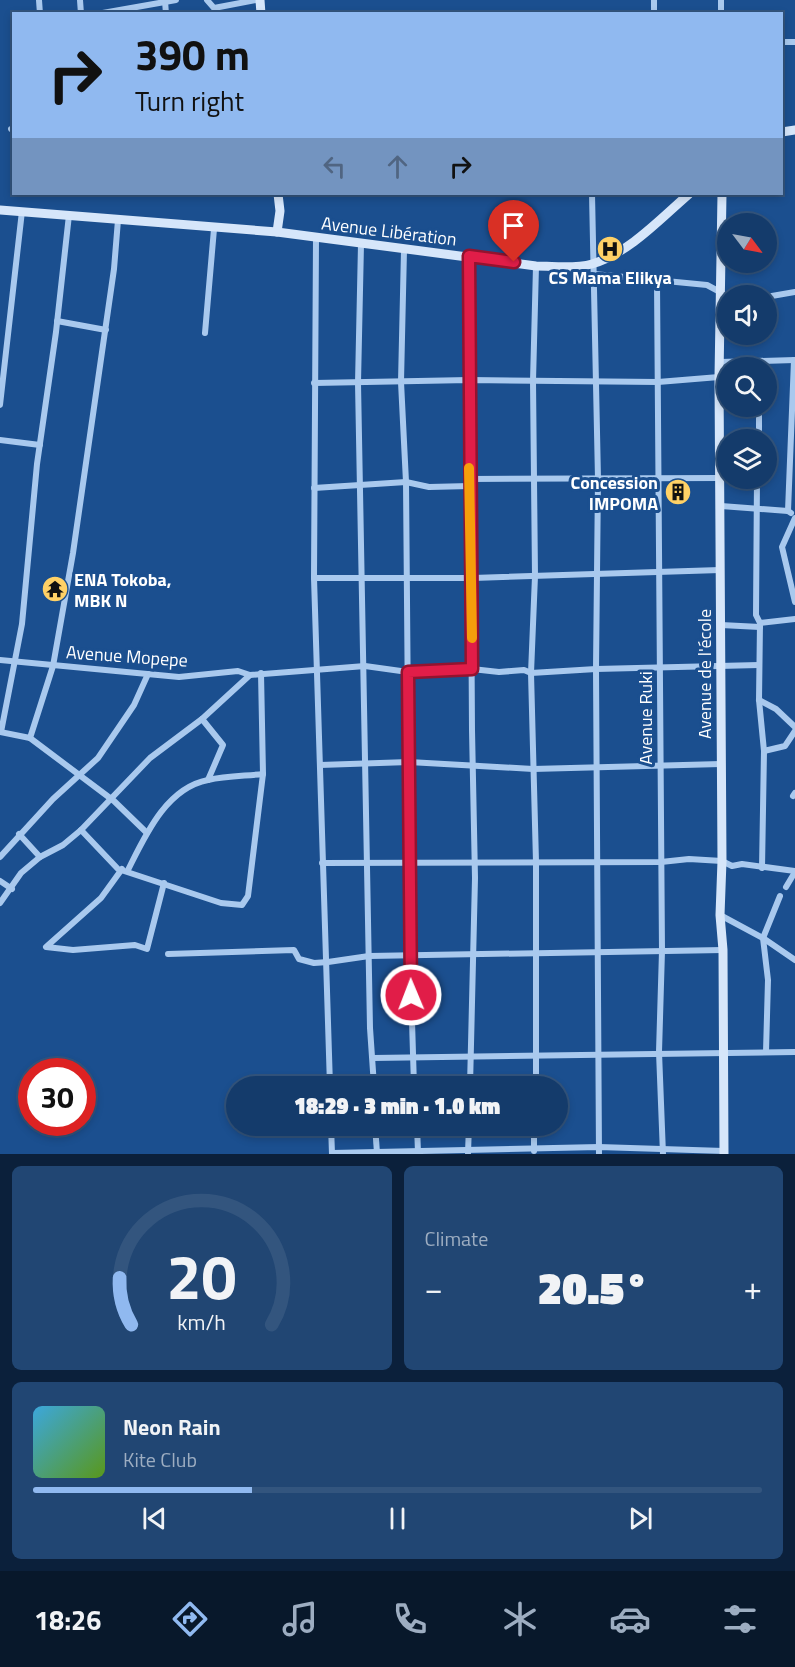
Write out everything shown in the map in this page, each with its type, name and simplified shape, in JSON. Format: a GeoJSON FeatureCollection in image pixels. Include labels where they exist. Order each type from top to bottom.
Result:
{"type":"FeatureCollection","features":[{"type":"Feature","properties":{"kind":"street"},"geometry":{"type":"LineString","coordinates":[[120,0],[122,12],[176,0]]}},
{"type":"Feature","properties":{"kind":"street"},"geometry":{"type":"LineString","coordinates":[[210,7],[258,0]]}},
{"type":"Feature","properties":{"kind":"street"},"geometry":{"type":"LineString","coordinates":[[277,232],[280,212],[278,195]]}},
{"type":"Feature","properties":{"kind":"street"},"geometry":{"type":"LineString","coordinates":[[592,195],[594,383],[598,479],[596,766],[599,1151]]}},
{"type":"Feature","properties":{"kind":"street","name":"Avenue Libération"},"geometry":{"type":"LineString","coordinates":[[0,210],[214,229],[277,232],[316,239],[536,266],[568,267],[594,263],[633,240],[688,195]]}},
{"type":"Feature","properties":{"kind":"street","name":"Avenue de l'école"},"geometry":{"type":"LineString","coordinates":[[720,285],[722,195]]}},
{"type":"Feature","properties":{"kind":"street"},"geometry":{"type":"LineString","coordinates":[[0,405],[22,211]]}},
{"type":"Feature","properties":{"kind":"street"},"geometry":{"type":"LineString","coordinates":[[69,215],[16,662],[0,732],[30,738],[111,800],[147,833]]}},
{"type":"Feature","properties":{"kind":"street"},"geometry":{"type":"LineString","coordinates":[[30,738],[53,666],[73,553],[106,330],[118,220]]}},
{"type":"Feature","properties":{"kind":"street"},"geometry":{"type":"LineString","coordinates":[[205,333],[214,229]]}},
{"type":"Feature","properties":{"kind":"street"},"geometry":{"type":"LineString","coordinates":[[316,239],[314,578],[330,1076]]}},
{"type":"Feature","properties":{"kind":"street"},"geometry":{"type":"LineString","coordinates":[[361,244],[358,383],[362,484],[369,956],[374,1076]]}},
{"type":"Feature","properties":{"kind":"street"},"geometry":{"type":"LineString","coordinates":[[404,250],[401,382],[406,482],[410,956],[414,1076]]}},
{"type":"Feature","properties":{"kind":"street"},"geometry":{"type":"LineString","coordinates":[[469,256],[469,482],[473,578],[472,767],[475,862],[470,1076]]}},
{"type":"Feature","properties":{"kind":"street"},"geometry":{"type":"LineString","coordinates":[[536,266],[533,381],[536,576],[531,674],[536,862],[536,1076]]}},
{"type":"Feature","properties":{"kind":"street"},"geometry":{"type":"LineString","coordinates":[[594,274],[657,282],[707,285],[717,290]]}},
{"type":"Feature","properties":{"kind":"street"},"geometry":{"type":"LineString","coordinates":[[707,285],[720,279]]}},
{"type":"Feature","properties":{"kind":"street","name":"Avenue Ruki"},"geometry":{"type":"LineString","coordinates":[[657,282],[662,951],[659,1052],[663,1151]]}},
{"type":"Feature","properties":{"kind":"street"},"geometry":{"type":"LineString","coordinates":[[777,295],[795,292]]}},
{"type":"Feature","properties":{"kind":"street"},"geometry":{"type":"LineString","coordinates":[[57,321],[106,330]]}},
{"type":"Feature","properties":{"kind":"street"},"geometry":{"type":"LineString","coordinates":[[777,360],[795,360],[789,511],[795,518],[782,547],[795,602]]}},
{"type":"Feature","properties":{"kind":"street"},"geometry":{"type":"LineString","coordinates":[[314,383],[469,380],[658,382],[717,376]]}},
{"type":"Feature","properties":{"kind":"street"},"geometry":{"type":"LineString","coordinates":[[0,440],[40,445]]}},
{"type":"Feature","properties":{"kind":"street"},"geometry":{"type":"LineString","coordinates":[[314,488],[406,482],[429,487],[469,482],[534,479],[717,478]]}},
{"type":"Feature","properties":{"kind":"street","name":"Avenue de l'école"},"geometry":{"type":"LineString","coordinates":[[720,489],[722,861],[720,915],[723,950],[721,1052],[724,1152]]}},
{"type":"Feature","properties":{"kind":"street"},"geometry":{"type":"LineString","coordinates":[[758,489],[756,615],[760,625],[759,700],[764,751],[762,868]]}},
{"type":"Feature","properties":{"kind":"street"},"geometry":{"type":"LineString","coordinates":[[721,506],[789,511]]}},
{"type":"Feature","properties":{"kind":"street"},"geometry":{"type":"LineString","coordinates":[[314,578],[406,580],[720,570]]}},
{"type":"Feature","properties":{"kind":"street"},"geometry":{"type":"LineString","coordinates":[[721,625],[760,625],[795,620]]}},
{"type":"Feature","properties":{"kind":"street","name":"Avenue Mopepe"},"geometry":{"type":"LineString","coordinates":[[0,660],[189,677],[238,671],[250,675],[365,666],[408,672],[472,669],[499,672],[524,670],[531,674],[596,669],[759,665]]}},
{"type":"Feature","properties":{"kind":"street"},"geometry":{"type":"LineString","coordinates":[[81,830],[102,850],[105,857],[117,869],[221,903],[242,905],[248,899],[263,774],[261,673]]}},
{"type":"Feature","properties":{"kind":"street"},"geometry":{"type":"LineString","coordinates":[[0,857],[19,834],[81,776],[115,736],[134,705],[148,674]]}},
{"type":"Feature","properties":{"kind":"street"},"geometry":{"type":"LineString","coordinates":[[0,903],[12,890],[21,873],[40,857],[63,845],[81,830],[150,758],[202,719],[250,675]]}},
{"type":"Feature","properties":{"kind":"street"},"geometry":{"type":"LineString","coordinates":[[759,700],[776,709],[795,729],[785,746],[764,751]]}},
{"type":"Feature","properties":{"kind":"street"},"geometry":{"type":"LineString","coordinates":[[202,719],[223,745],[208,780]]}},
{"type":"Feature","properties":{"kind":"street"},"geometry":{"type":"LineString","coordinates":[[320,765],[409,762],[533,769],[721,764]]}},
{"type":"Feature","properties":{"kind":"street"},"geometry":{"type":"LineString","coordinates":[[164,883],[147,949],[135,945],[73,950],[46,947],[101,897],[125,870],[147,833],[175,796],[208,780],[263,774]]}},
{"type":"Feature","properties":{"kind":"street"},"geometry":{"type":"LineString","coordinates":[[19,834],[40,857]]}},
{"type":"Feature","properties":{"kind":"street"},"geometry":{"type":"LineString","coordinates":[[322,863],[368,861],[661,862],[689,859],[722,861],[732,866],[742,864],[795,871],[786,887]]}},
{"type":"Feature","properties":{"kind":"street"},"geometry":{"type":"LineString","coordinates":[[0,881],[12,890]]}},
{"type":"Feature","properties":{"kind":"street"},"geometry":{"type":"LineString","coordinates":[[766,1052],[768,980],[763,938],[780,896]]}},
{"type":"Feature","properties":{"kind":"street"},"geometry":{"type":"LineString","coordinates":[[720,915],[763,938],[795,960]]}},
{"type":"Feature","properties":{"kind":"street"},"geometry":{"type":"LineString","coordinates":[[168,954],[294,950],[299,958],[314,963],[369,956],[723,950]]}},
{"type":"Feature","properties":{"kind":"street"},"geometry":{"type":"LineString","coordinates":[[373,1058],[413,1055],[537,1056],[659,1052],[795,1052]]}},
{"type":"Feature","properties":{"kind":"street"},"geometry":{"type":"LineString","coordinates":[[331,1136],[332,1153],[724,1152]]}},
{"type":"Feature","properties":{"kind":"street"},"geometry":{"type":"LineString","coordinates":[[376,1136],[377,1152]]}},
{"type":"Feature","properties":{"kind":"street"},"geometry":{"type":"LineString","coordinates":[[417,1136],[418,1152]]}},
{"type":"Feature","properties":{"kind":"street"},"geometry":{"type":"LineString","coordinates":[[468,1152],[469,1136]]}},
{"type":"Feature","properties":{"kind":"street"},"geometry":{"type":"LineString","coordinates":[[534,1136],[534,1152]]}},
{"type":"Feature","properties":{"kind":"slow traffic"},"geometry":{"type":"LineString","coordinates":[[469,468],[473,578],[472,638]]}},
{"type":"Feature","properties":{"kind":"place","name":"CS Mama Elikya"},"geometry":{"type":"Point","coordinates":[610,249]}},
{"type":"Feature","properties":{"kind":"place","name":"Concession IMPOMA"},"geometry":{"type":"Point","coordinates":[678,492]}},
{"type":"Feature","properties":{"kind":"place","name":"ENA Tokoba, MBK N"},"geometry":{"type":"Point","coordinates":[55,589]}},
{"type":"Feature","properties":{"kind":"route"},"geometry":{"type":"LineString","coordinates":[[411,995],[408,672],[472,669],[469,256],[514,262]]}}]}
